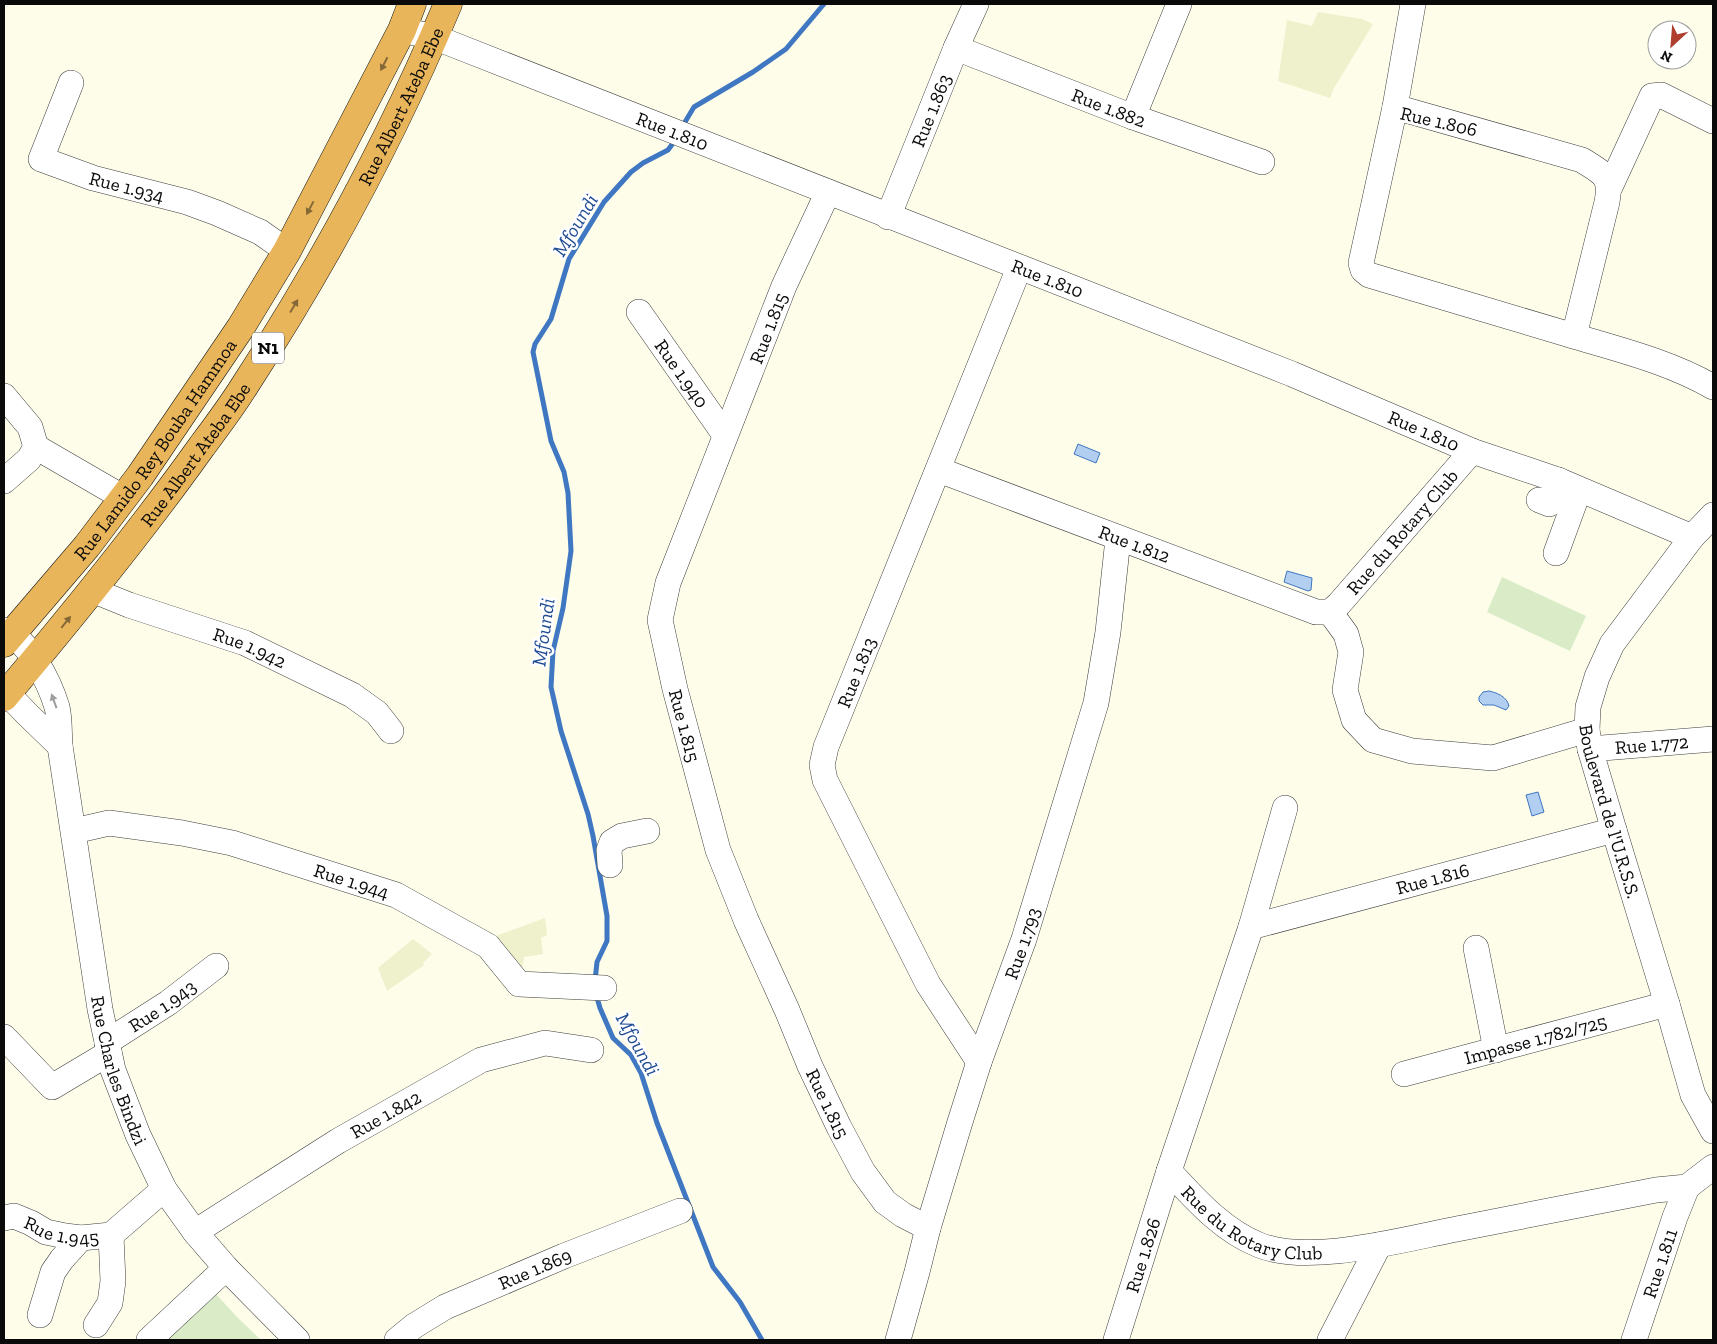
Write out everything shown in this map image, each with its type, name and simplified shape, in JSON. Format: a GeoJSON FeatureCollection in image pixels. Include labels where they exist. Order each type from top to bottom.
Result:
{"type":"FeatureCollection","features":[{"type":"Feature","properties":{"kind":"highway","name":"Rue Lamido Rey Bouba Hammoa"},"geometry":{"type":"LineString","coordinates":[[6,635],[87,546],[124,498],[241,327],[287,251],[402,30],[412,4]]}},
{"type":"Feature","properties":{"kind":"highway","name":"Rue Albert Ateba Ebe"},"geometry":{"type":"LineString","coordinates":[[5,693],[134,539],[245,386],[343,221],[393,123],[448,4]]}},
{"type":"Feature","properties":{"kind":"street","name":"Rue 1.863"},"geometry":{"type":"LineString","coordinates":[[888,217],[956,48],[976,4]]}},
{"type":"Feature","properties":{"kind":"street"},"geometry":{"type":"LineString","coordinates":[[1133,117],[1179,4]]}},
{"type":"Feature","properties":{"kind":"street"},"geometry":{"type":"LineString","coordinates":[[1395,107],[1413,4]]}},
{"type":"Feature","properties":{"kind":"street","name":"Rue 1.810"},"geometry":{"type":"LineString","coordinates":[[402,30],[434,37],[888,217],[1292,374],[1472,451],[1568,485],[1692,537]]}},
{"type":"Feature","properties":{"kind":"street","name":"Rue 1.882"},"geometry":{"type":"LineString","coordinates":[[956,48],[1133,117],[1262,162]]}},
{"type":"Feature","properties":{"kind":"street","name":"Rue 1.934"},"geometry":{"type":"LineString","coordinates":[[71,83],[41,159],[93,178],[187,202],[217,213],[260,232],[287,251]]}},
{"type":"Feature","properties":{"kind":"street"},"geometry":{"type":"LineString","coordinates":[[1574,336],[1610,188],[1652,96],[1661,95],[1713,121]]}},
{"type":"Feature","properties":{"kind":"street","name":"Rue 1.806"},"geometry":{"type":"LineString","coordinates":[[1610,188],[1604,174],[1582,160],[1395,107],[1361,263],[1363,270],[1369,275],[1631,353],[1684,372],[1713,388]]}},
{"type":"Feature","properties":{"kind":"street","name":"Rue 1.815"},"geometry":{"type":"LineString","coordinates":[[828,192],[784,286],[725,435],[668,583],[660,620],[675,689],[718,850],[746,920],[814,1075],[863,1172],[885,1202],[903,1215],[928,1228]]}},
{"type":"Feature","properties":{"kind":"street","name":"Rue 1.813"},"geometry":{"type":"LineString","coordinates":[[979,1062],[928,984],[826,780],[822,765],[826,747],[1019,268]]}},
{"type":"Feature","properties":{"kind":"street","name":"Rue 1.940"},"geometry":{"type":"LineString","coordinates":[[640,312],[725,435]]}},
{"type":"Feature","properties":{"kind":"street"},"geometry":{"type":"LineString","coordinates":[[4,396],[30,427],[36,447],[124,498]]}},
{"type":"Feature","properties":{"kind":"street"},"geometry":{"type":"LineString","coordinates":[[4,482],[29,460],[36,447]]}},
{"type":"Feature","properties":{"kind":"street","name":"Rue du Rotary Club"},"geometry":{"type":"LineString","coordinates":[[1330,612],[1472,451]]}},
{"type":"Feature","properties":{"kind":"street","name":"Rue 1.812"},"geometry":{"type":"LineString","coordinates":[[939,470],[1316,612],[1330,612]]}},
{"type":"Feature","properties":{"kind":"street"},"geometry":{"type":"LineString","coordinates":[[1539,500],[1549,504],[1568,485]]}},
{"type":"Feature","properties":{"kind":"street"},"geometry":{"type":"LineString","coordinates":[[1556,553],[1568,485]]}},
{"type":"Feature","properties":{"kind":"street","name":"Boulevard de l'U.R.S.S."},"geometry":{"type":"LineString","coordinates":[[1713,515],[1692,537],[1612,644],[1597,677],[1588,707],[1589,739],[1692,1095],[1713,1131]]}},
{"type":"Feature","properties":{"kind":"street","name":"Rue 1.793"},"geometry":{"type":"LineString","coordinates":[[898,1340],[928,1228],[979,1062],[1024,939],[1096,703],[1108,632],[1118,539]]}},
{"type":"Feature","properties":{"kind":"street","name":"Rue 1.942"},"geometry":{"type":"LineString","coordinates":[[92,590],[129,605],[245,643],[352,694],[377,713],[391,731]]}},
{"type":"Feature","properties":{"kind":"street","name":"Rue 1.772"},"geometry":{"type":"LineString","coordinates":[[1330,612],[1346,634],[1351,652],[1345,690],[1354,720],[1373,740],[1412,751],[1493,758],[1589,739],[1713,739]]}},
{"type":"Feature","properties":{"kind":"street","name":"Rue Charles Bindzi"},"geometry":{"type":"LineString","coordinates":[[6,635],[35,659],[48,684],[57,709],[60,746],[95,981],[114,1070],[138,1135],[164,1189],[195,1232],[226,1268],[297,1340]]}},
{"type":"Feature","properties":{"kind":"street"},"geometry":{"type":"LineString","coordinates":[[5,693],[60,746]]}},
{"type":"Feature","properties":{"kind":"street","name":"Rue du Rotary Club"},"geometry":{"type":"LineString","coordinates":[[1285,808],[1251,927],[1169,1171],[1203,1207],[1237,1234],[1260,1246],[1308,1253],[1379,1245],[1656,1190],[1687,1187]]}},
{"type":"Feature","properties":{"kind":"street","name":"Rue 1.944"},"geometry":{"type":"LineString","coordinates":[[74,831],[109,823],[182,833],[232,843],[396,895],[488,946],[519,984],[604,988]]}},
{"type":"Feature","properties":{"kind":"street","name":"Rue 1.816"},"geometry":{"type":"LineString","coordinates":[[1251,927],[1614,830]]}},
{"type":"Feature","properties":{"kind":"street"},"geometry":{"type":"LineString","coordinates":[[610,866],[609,850],[612,842],[636,838]]}},
{"type":"Feature","properties":{"kind":"street"},"geometry":{"type":"LineString","coordinates":[[1476,948],[1496,1050]]}},
{"type":"Feature","properties":{"kind":"street","name":"Rue 1.943"},"geometry":{"type":"LineString","coordinates":[[4,1037],[52,1087],[108,1048],[216,966]]}},
{"type":"Feature","properties":{"kind":"street","name":"Impasse 1.782/725"},"geometry":{"type":"LineString","coordinates":[[1404,1074],[1667,1004]]}},
{"type":"Feature","properties":{"kind":"street","name":"Rue 1.842"},"geometry":{"type":"LineString","coordinates":[[195,1232],[338,1141],[481,1060],[545,1043],[591,1050]]}},
{"type":"Feature","properties":{"kind":"street"},"geometry":{"type":"LineString","coordinates":[[1687,1187],[1713,1167]]}},
{"type":"Feature","properties":{"kind":"street","name":"Rue 1.826"},"geometry":{"type":"LineString","coordinates":[[1116,1340],[1169,1171]]}},
{"type":"Feature","properties":{"kind":"street","name":"Rue 1.811"},"geometry":{"type":"LineString","coordinates":[[1634,1340],[1675,1217],[1687,1187]]}},
{"type":"Feature","properties":{"kind":"street","name":"Rue 1.945"},"geometry":{"type":"LineString","coordinates":[[4,1218],[14,1216],[46,1232],[81,1238],[111,1235],[164,1189]]}},
{"type":"Feature","properties":{"kind":"street","name":"Rue 1.869"},"geometry":{"type":"LineString","coordinates":[[397,1340],[414,1326],[445,1307],[564,1256],[680,1211]]}},
{"type":"Feature","properties":{"kind":"street"},"geometry":{"type":"LineString","coordinates":[[96,1325],[110,1303],[113,1281],[111,1235]]}},
{"type":"Feature","properties":{"kind":"street"},"geometry":{"type":"LineString","coordinates":[[40,1315],[53,1272],[81,1238]]}},
{"type":"Feature","properties":{"kind":"street"},"geometry":{"type":"LineString","coordinates":[[1330,1340],[1379,1245]]}},
{"type":"Feature","properties":{"kind":"street"},"geometry":{"type":"LineString","coordinates":[[149,1340],[226,1268]]}},
{"type":"Feature","properties":{"kind":"green space"},"geometry":{"type":"Polygon","coordinates":[[[1318,12],[1362,19],[1373,24],[1334,88],[1330,98],[1278,81],[1287,20],[1312,26],[1318,12]]]}},
{"type":"Feature","properties":{"kind":"green space"},"geometry":{"type":"Polygon","coordinates":[[[1502,577],[1586,616],[1570,651],[1487,612],[1502,577]]]}},
{"type":"Feature","properties":{"kind":"green space"},"geometry":{"type":"Polygon","coordinates":[[[545,918],[547,935],[541,938],[543,954],[524,957],[521,976],[493,937],[545,918]]]}},
{"type":"Feature","properties":{"kind":"green space"},"geometry":{"type":"Polygon","coordinates":[[[413,939],[432,954],[423,963],[424,965],[387,991],[378,968],[413,939]]]}},
{"type":"Feature","properties":{"kind":"green space"},"geometry":{"type":"Polygon","coordinates":[[[215,1293],[261,1340],[167,1340],[215,1293]]]}},
{"type":"Feature","properties":{"kind":"water"},"geometry":{"type":"Polygon","coordinates":[[[1078,444],[1100,453],[1096,463],[1074,454],[1078,444]]]}},
{"type":"Feature","properties":{"kind":"water"},"geometry":{"type":"Polygon","coordinates":[[[1287,571],[1312,578],[1311,590],[1308,591],[1284,582],[1287,571]]]}},
{"type":"Feature","properties":{"kind":"water"},"geometry":{"type":"Polygon","coordinates":[[[1489,691],[1499,694],[1506,700],[1509,706],[1506,710],[1494,705],[1483,705],[1479,701],[1479,697],[1483,692],[1489,691]]]}},
{"type":"Feature","properties":{"kind":"water"},"geometry":{"type":"Polygon","coordinates":[[[1538,792],[1544,812],[1532,816],[1526,795],[1538,792]]]}},
{"type":"Feature","properties":{"kind":"waterway","name":"Mfoundi"},"geometry":{"type":"LineString","coordinates":[[682,127],[694,107],[753,72],[786,49],[824,4]]}},
{"type":"Feature","properties":{"kind":"waterway","name":"Mfoundi"},"geometry":{"type":"LineString","coordinates":[[595,981],[597,962],[607,941],[607,916],[588,814],[561,731],[551,687],[553,651],[563,608],[571,551],[568,493],[564,472],[551,441],[533,352],[535,344],[551,319],[569,259],[604,202],[631,172],[643,163],[668,150],[676,139]]}},
{"type":"Feature","properties":{"kind":"waterway","name":"Mfoundi"},"geometry":{"type":"LineString","coordinates":[[596,994],[613,1038],[631,1055],[641,1073],[657,1123],[713,1267],[740,1302],[762,1340]]}}]}
